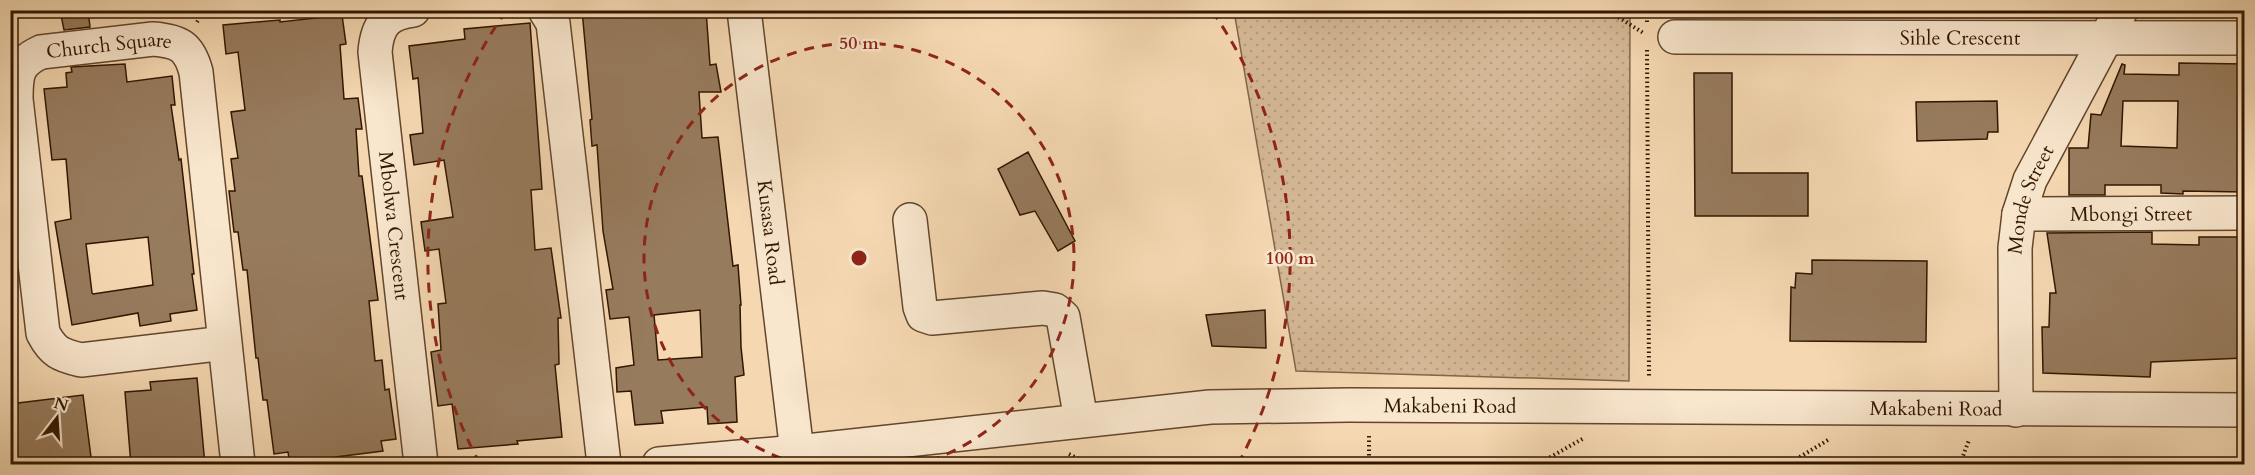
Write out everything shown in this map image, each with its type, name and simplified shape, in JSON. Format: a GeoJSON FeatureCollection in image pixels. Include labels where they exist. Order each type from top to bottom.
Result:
{"type":"FeatureCollection","features":[{"type":"Feature","properties":{"kind":"street","name":"Mbolwa Crescent"},"geometry":{"type":"LineString","coordinates":[[413,10],[392,16],[382,24],[376,36],[375,52],[421,465]]}},
{"type":"Feature","properties":{"kind":"street"},"geometry":{"type":"LineString","coordinates":[[545,10],[554,23],[604,465]]}},
{"type":"Feature","properties":{"kind":"street","name":"Kusasa Road"},"geometry":{"type":"LineString","coordinates":[[744,10],[797,452]]}},
{"type":"Feature","properties":{"kind":"street","name":"Sihle Crescent"},"geometry":{"type":"LineString","coordinates":[[1661,36],[2114,24],[2244,38]]}},
{"type":"Feature","properties":{"kind":"street","name":"Monde Street"},"geometry":{"type":"LineString","coordinates":[[2016,410],[2015,248],[2019,214],[2030,180],[2114,24]]}},
{"type":"Feature","properties":{"kind":"street","name":"Church Square"},"geometry":{"type":"LineString","coordinates":[[225,343],[81,360],[63,355],[50,346],[43,333],[16,99],[16,81],[20,67],[28,58],[41,52],[153,39],[169,40],[183,46],[192,57],[198,83],[238,465]]}},
{"type":"Feature","properties":{"kind":"street","name":"Mbongi Street"},"geometry":{"type":"LineString","coordinates":[[2019,214],[2244,213]]}},
{"type":"Feature","properties":{"kind":"street"},"geometry":{"type":"LineString","coordinates":[[910,220],[920,308],[923,315],[932,318],[1043,308],[1055,310],[1063,317],[1081,420]]}},
{"type":"Feature","properties":{"kind":"street","name":"Makabeni Road"},"geometry":{"type":"LineString","coordinates":[[659,465],[1210,407],[1349,405],[2244,410]]}},
{"type":"Feature","properties":{"kind":"path"},"geometry":{"type":"LineString","coordinates":[[1607,10],[1661,36]]}},
{"type":"Feature","properties":{"kind":"path"},"geometry":{"type":"LineString","coordinates":[[1647,10],[1661,36],[1650,406]]}},
{"type":"Feature","properties":{"kind":"shaded area"},"geometry":{"type":"Polygon","coordinates":[[[1234,11],[1630,11],[1629,381],[1296,371],[1234,11]]]}},
{"type":"Feature","properties":{"kind":"building"},"geometry":{"type":"Polygon","coordinates":[[[60,10],[88,10],[90,27],[64,30],[60,10]]]}},
{"type":"Feature","properties":{"kind":"building"},"geometry":{"type":"Polygon","coordinates":[[[582,10],[706,10],[710,65],[716,64],[721,92],[699,92],[702,138],[718,137],[733,266],[738,265],[744,375],[735,377],[737,422],[708,424],[707,407],[661,411],[663,423],[635,425],[631,391],[617,392],[616,368],[634,365],[629,317],[610,319],[606,290],[613,289],[603,231],[597,145],[592,146],[590,120],[592,119],[582,10]],[[700,310],[654,315],[658,360],[702,357],[700,310]]]}},
{"type":"Feature","properties":{"kind":"building"},"geometry":{"type":"Polygon","coordinates":[[[342,15],[346,44],[340,45],[344,99],[358,98],[362,129],[356,129],[359,176],[362,176],[378,300],[369,301],[375,361],[382,360],[385,390],[389,389],[396,439],[381,441],[383,451],[336,457],[337,465],[290,465],[288,452],[274,454],[267,400],[263,400],[258,358],[256,358],[247,270],[243,270],[238,232],[234,232],[229,191],[235,191],[231,159],[238,158],[231,112],[245,110],[238,52],[226,54],[223,25],[342,15]]]}},
{"type":"Feature","properties":{"kind":"building"},"geometry":{"type":"Polygon","coordinates":[[[530,23],[542,189],[531,190],[535,250],[551,248],[561,318],[558,318],[559,364],[555,365],[562,437],[517,441],[518,444],[458,449],[452,404],[438,406],[431,352],[441,350],[438,304],[446,303],[439,249],[425,251],[421,222],[453,217],[444,160],[414,165],[410,135],[423,133],[418,78],[413,79],[409,46],[465,39],[464,29],[530,23]]]}},
{"type":"Feature","properties":{"kind":"building"},"geometry":{"type":"Polygon","coordinates":[[[2179,63],[2244,64],[2244,192],[2161,193],[2161,185],[2105,185],[2105,195],[2069,195],[2069,148],[2088,148],[2091,114],[2101,115],[2122,64],[2125,65],[2124,74],[2179,75],[2179,63]],[[2123,101],[2121,146],[2177,148],[2178,101],[2123,101]]]}},
{"type":"Feature","properties":{"kind":"building"},"geometry":{"type":"Polygon","coordinates":[[[125,64],[127,82],[172,76],[175,105],[171,105],[179,160],[181,159],[197,310],[170,314],[171,321],[140,326],[138,313],[72,325],[55,222],[71,219],[66,159],[52,160],[44,89],[67,87],[66,73],[72,72],[71,67],[125,64]],[[148,237],[86,244],[93,294],[153,285],[148,237]]]}},
{"type":"Feature","properties":{"kind":"building"},"geometry":{"type":"Polygon","coordinates":[[[1694,73],[1732,73],[1732,173],[1808,173],[1808,216],[1695,216],[1694,73]]]}},
{"type":"Feature","properties":{"kind":"building"},"geometry":{"type":"Polygon","coordinates":[[[1997,101],[1998,132],[1988,132],[1987,139],[1917,141],[1916,102],[1997,101]]]}},
{"type":"Feature","properties":{"kind":"building"},"geometry":{"type":"Polygon","coordinates":[[[1028,152],[1075,241],[1058,251],[1035,211],[1020,215],[998,169],[1028,152]]]}},
{"type":"Feature","properties":{"kind":"building"},"geometry":{"type":"Polygon","coordinates":[[[2152,232],[2152,244],[2199,245],[2199,237],[2244,237],[2244,358],[2151,362],[2150,377],[2043,373],[2042,327],[2049,327],[2050,293],[2056,293],[2047,233],[2152,232]]]}},
{"type":"Feature","properties":{"kind":"building"},"geometry":{"type":"Polygon","coordinates":[[[1812,260],[1927,261],[1926,342],[1790,341],[1791,287],[1795,288],[1796,273],[1812,274],[1812,260]]]}},
{"type":"Feature","properties":{"kind":"building"},"geometry":{"type":"Polygon","coordinates":[[[1265,310],[1266,348],[1212,346],[1206,315],[1265,310]]]}},
{"type":"Feature","properties":{"kind":"building"},"geometry":{"type":"Polygon","coordinates":[[[197,378],[205,465],[131,465],[125,392],[151,390],[150,382],[197,378]]]}},
{"type":"Feature","properties":{"kind":"building"},"geometry":{"type":"Polygon","coordinates":[[[83,395],[92,465],[10,465],[10,404],[83,395]]]}}]}
